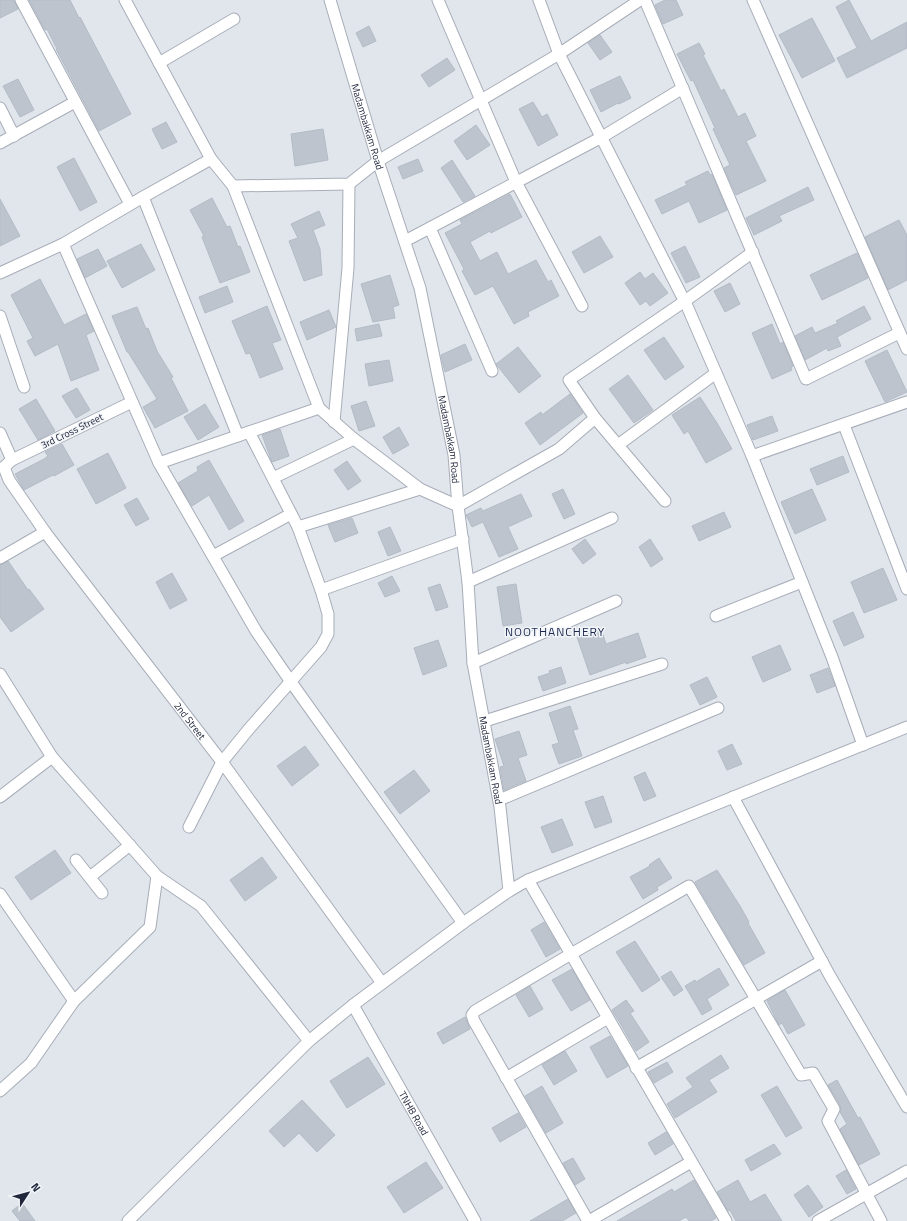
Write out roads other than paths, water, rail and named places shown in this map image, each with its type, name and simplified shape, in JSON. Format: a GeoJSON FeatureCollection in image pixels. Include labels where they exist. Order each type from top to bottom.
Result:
{"type":"FeatureCollection","features":[{"type":"Feature","properties":{"kind":"street"},"geometry":{"type":"LineString","coordinates":[[21,0],[130,204]]}},
{"type":"Feature","properties":{"kind":"street"},"geometry":{"type":"LineString","coordinates":[[125,0],[211,159],[233,186],[319,408],[354,440],[420,489],[458,506],[559,449],[595,418]]}},
{"type":"Feature","properties":{"kind":"street","name":"Madambakkam Road"},"geometry":{"type":"LineString","coordinates":[[330,0],[378,161],[420,288],[454,455],[458,506],[468,582],[473,663],[499,800],[509,891]]}},
{"type":"Feature","properties":{"kind":"street"},"geometry":{"type":"LineString","coordinates":[[438,0],[516,182],[582,306]]}},
{"type":"Feature","properties":{"kind":"street"},"geometry":{"type":"LineString","coordinates":[[539,0],[559,54],[685,301],[752,456],[832,657],[863,745]]}},
{"type":"Feature","properties":{"kind":"street"},"geometry":{"type":"LineString","coordinates":[[233,186],[349,184],[378,161],[559,54],[640,0]]}},
{"type":"Feature","properties":{"kind":"street"},"geometry":{"type":"LineString","coordinates":[[645,0],[806,378],[899,333]]}},
{"type":"Feature","properties":{"kind":"street"},"geometry":{"type":"LineString","coordinates":[[753,0],[907,349]]}},
{"type":"Feature","properties":{"kind":"street"},"geometry":{"type":"LineString","coordinates":[[159,63],[234,19]]}},
{"type":"Feature","properties":{"kind":"street"},"geometry":{"type":"LineString","coordinates":[[405,241],[602,138],[683,88]]}},
{"type":"Feature","properties":{"kind":"street"},"geometry":{"type":"LineString","coordinates":[[0,143],[75,102]]}},
{"type":"Feature","properties":{"kind":"street"},"geometry":{"type":"LineString","coordinates":[[0,108],[14,136]]}},
{"type":"Feature","properties":{"kind":"street"},"geometry":{"type":"LineString","coordinates":[[0,273],[63,244],[130,204],[211,159]]}},
{"type":"Feature","properties":{"kind":"street"},"geometry":{"type":"LineString","coordinates":[[334,422],[348,268],[349,184]]}},
{"type":"Feature","properties":{"kind":"street"},"geometry":{"type":"LineString","coordinates":[[143,197],[238,436]]}},
{"type":"Feature","properties":{"kind":"street"},"geometry":{"type":"LineString","coordinates":[[430,228],[492,371]]}},
{"type":"Feature","properties":{"kind":"street"},"geometry":{"type":"LineString","coordinates":[[63,244],[159,463],[256,631],[462,923]]}},
{"type":"Feature","properties":{"kind":"street"},"geometry":{"type":"LineString","coordinates":[[665,501],[595,418],[570,380],[753,252]]}},
{"type":"Feature","properties":{"kind":"street"},"geometry":{"type":"LineString","coordinates":[[0,316],[24,387]]}},
{"type":"Feature","properties":{"kind":"street"},"geometry":{"type":"LineString","coordinates":[[618,445],[716,373]]}},
{"type":"Feature","properties":{"kind":"street","name":"3rd Cross Street"},"geometry":{"type":"LineString","coordinates":[[5,465],[132,402]]}},
{"type":"Feature","properties":{"kind":"street"},"geometry":{"type":"LineString","coordinates":[[752,456],[907,402]]}},
{"type":"Feature","properties":{"kind":"street"},"geometry":{"type":"LineString","coordinates":[[159,463],[319,408]]}},
{"type":"Feature","properties":{"kind":"street"},"geometry":{"type":"LineString","coordinates":[[844,425],[907,589]]}},
{"type":"Feature","properties":{"kind":"street"},"geometry":{"type":"LineString","coordinates":[[189,826],[222,762],[321,647],[328,634],[328,614],[321,590],[298,527],[249,432]]}},
{"type":"Feature","properties":{"kind":"street","name":"2nd Street"},"geometry":{"type":"LineString","coordinates":[[0,433],[9,480],[45,532],[222,762],[382,983]]}},
{"type":"Feature","properties":{"kind":"street"},"geometry":{"type":"LineString","coordinates":[[273,478],[354,440]]}},
{"type":"Feature","properties":{"kind":"street"},"geometry":{"type":"LineString","coordinates":[[298,527],[420,489]]}},
{"type":"Feature","properties":{"kind":"street"},"geometry":{"type":"LineString","coordinates":[[213,556],[291,514]]}},
{"type":"Feature","properties":{"kind":"street"},"geometry":{"type":"LineString","coordinates":[[468,582],[612,518]]}},
{"type":"Feature","properties":{"kind":"street"},"geometry":{"type":"LineString","coordinates":[[0,558],[45,532]]}},
{"type":"Feature","properties":{"kind":"street"},"geometry":{"type":"LineString","coordinates":[[321,590],[463,539]]}},
{"type":"Feature","properties":{"kind":"street"},"geometry":{"type":"LineString","coordinates":[[716,616],[802,582]]}},
{"type":"Feature","properties":{"kind":"street"},"geometry":{"type":"LineString","coordinates":[[473,663],[616,601]]}},
{"type":"Feature","properties":{"kind":"street"},"geometry":{"type":"LineString","coordinates":[[485,721],[662,664]]}},
{"type":"Feature","properties":{"kind":"street"},"geometry":{"type":"LineString","coordinates":[[0,674],[52,757],[157,876],[201,906],[308,1041]]}},
{"type":"Feature","properties":{"kind":"street"},"geometry":{"type":"LineString","coordinates":[[499,800],[718,708]]}},
{"type":"Feature","properties":{"kind":"street"},"geometry":{"type":"LineString","coordinates":[[128,1221],[308,1041],[353,1005],[462,923],[509,891],[528,880],[907,727]]}},
{"type":"Feature","properties":{"kind":"street"},"geometry":{"type":"LineString","coordinates":[[0,797],[52,757]]}},
{"type":"Feature","properties":{"kind":"street"},"geometry":{"type":"LineString","coordinates":[[733,797],[822,961],[907,1107]]}},
{"type":"Feature","properties":{"kind":"street"},"geometry":{"type":"LineString","coordinates":[[90,878],[130,845]]}},
{"type":"Feature","properties":{"kind":"street"},"geometry":{"type":"LineString","coordinates":[[76,860],[102,893]]}},
{"type":"Feature","properties":{"kind":"street"},"geometry":{"type":"LineString","coordinates":[[0,1091],[31,1063],[74,1001],[150,927],[157,876]]}},
{"type":"Feature","properties":{"kind":"street"},"geometry":{"type":"LineString","coordinates":[[528,880],[726,1221]]}},
{"type":"Feature","properties":{"kind":"street"},"geometry":{"type":"LineString","coordinates":[[691,1162],[589,1221],[472,1017],[473,1013],[689,886],[801,1074],[813,1073],[834,1108],[828,1121],[881,1221]]}},
{"type":"Feature","properties":{"kind":"street"},"geometry":{"type":"LineString","coordinates":[[0,894],[74,1001]]}},
{"type":"Feature","properties":{"kind":"street"},"geometry":{"type":"LineString","coordinates":[[636,1068],[822,961]]}},
{"type":"Feature","properties":{"kind":"street","name":"TNHB Road"},"geometry":{"type":"LineString","coordinates":[[353,1005],[476,1221]]}},
{"type":"Feature","properties":{"kind":"street"},"geometry":{"type":"LineString","coordinates":[[506,1078],[608,1018]]}},
{"type":"Feature","properties":{"kind":"street"},"geometry":{"type":"LineString","coordinates":[[818,1221],[907,1171]]}},
{"type":"Feature","properties":{"kind":"district","name":"NOOTHANCHERY"},"geometry":{"type":"Point","coordinates":[555,631]}}]}
